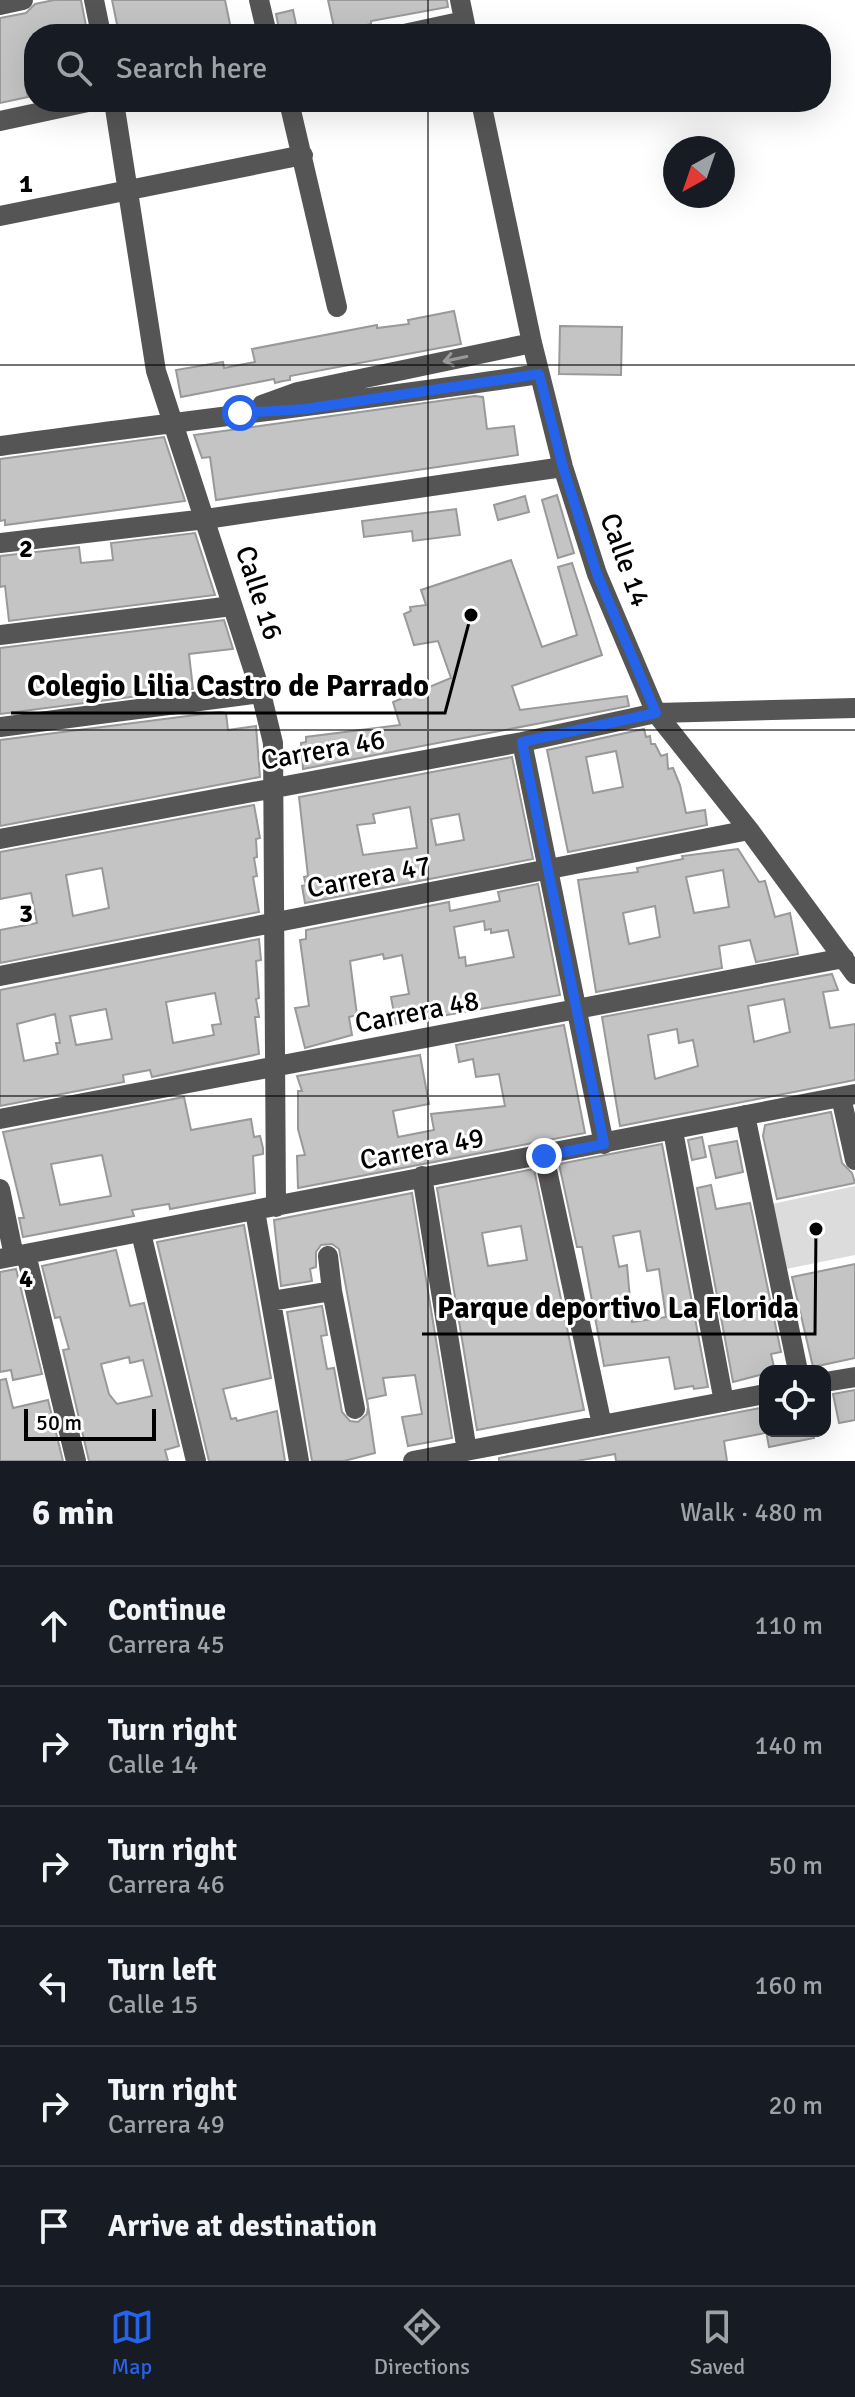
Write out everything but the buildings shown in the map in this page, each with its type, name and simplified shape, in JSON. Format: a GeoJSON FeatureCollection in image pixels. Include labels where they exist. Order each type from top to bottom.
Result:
{"type":"FeatureCollection","features":[{"type":"Feature","properties":{"kind":"street"},"geometry":{"type":"LineString","coordinates":[[0,5],[23,0]]}},
{"type":"Feature","properties":{"kind":"street"},"geometry":{"type":"LineString","coordinates":[[94,0],[99,24]]}},
{"type":"Feature","properties":{"kind":"street"},"geometry":{"type":"LineString","coordinates":[[259,0],[265,24]]}},
{"type":"Feature","properties":{"kind":"street"},"geometry":{"type":"LineString","coordinates":[[460,0],[464,24]]}},
{"type":"Feature","properties":{"kind":"street"},"geometry":{"type":"LineString","coordinates":[[0,121],[42,112]]}},
{"type":"Feature","properties":{"kind":"street","name":"Calle 16"},"geometry":{"type":"LineString","coordinates":[[116,112],[156,371],[261,693],[273,743],[276,1207]]}},
{"type":"Feature","properties":{"kind":"street"},"geometry":{"type":"LineString","coordinates":[[292,112],[337,307]]}},
{"type":"Feature","properties":{"kind":"street","name":"Calle 14"},"geometry":{"type":"LineString","coordinates":[[483,112],[532,343],[563,467],[597,574],[656,713],[749,830],[849,966]]}},
{"type":"Feature","properties":{"kind":"street"},"geometry":{"type":"LineString","coordinates":[[0,216],[303,155]]}},
{"type":"Feature","properties":{"kind":"street"},"geometry":{"type":"LineString","coordinates":[[240,413],[298,392],[532,343]]}},
{"type":"Feature","properties":{"kind":"street"},"geometry":{"type":"LineString","coordinates":[[0,446],[240,413],[305,409],[539,374]]}},
{"type":"Feature","properties":{"kind":"street"},"geometry":{"type":"LineString","coordinates":[[0,543],[206,519],[563,467]]}},
{"type":"Feature","properties":{"kind":"street"},"geometry":{"type":"LineString","coordinates":[[0,635],[232,606]]}},
{"type":"Feature","properties":{"kind":"street"},"geometry":{"type":"LineString","coordinates":[[0,727],[261,693]]}},
{"type":"Feature","properties":{"kind":"street","name":"Carrera 46"},"geometry":{"type":"LineString","coordinates":[[0,839],[522,742],[656,713],[855,708]]}},
{"type":"Feature","properties":{"kind":"street"},"geometry":{"type":"LineString","coordinates":[[522,742],[551,870],[604,1144]]}},
{"type":"Feature","properties":{"kind":"street","name":"Carrera 47"},"geometry":{"type":"LineString","coordinates":[[0,976],[275,925],[749,830]]}},
{"type":"Feature","properties":{"kind":"street","name":"Carrera 48"},"geometry":{"type":"LineString","coordinates":[[0,1119],[579,1009],[849,966]]}},
{"type":"Feature","properties":{"kind":"street"},"geometry":{"type":"LineString","coordinates":[[848,1096],[855,1160]]}},
{"type":"Feature","properties":{"kind":"street","name":"Carrera 49"},"geometry":{"type":"LineString","coordinates":[[13,1256],[848,1096]]}},
{"type":"Feature","properties":{"kind":"street"},"geometry":{"type":"LineString","coordinates":[[745,1115],[797,1365]]}},
{"type":"Feature","properties":{"kind":"street"},"geometry":{"type":"LineString","coordinates":[[673,1131],[724,1402]]}},
{"type":"Feature","properties":{"kind":"street"},"geometry":{"type":"LineString","coordinates":[[544,1156],[602,1425]]}},
{"type":"Feature","properties":{"kind":"street"},"geometry":{"type":"LineString","coordinates":[[422,1176],[467,1451]]}},
{"type":"Feature","properties":{"kind":"street"},"geometry":{"type":"LineString","coordinates":[[0,1189],[13,1256],[76,1461]]}},
{"type":"Feature","properties":{"kind":"street"},"geometry":{"type":"LineString","coordinates":[[255,1211],[299,1461]]}},
{"type":"Feature","properties":{"kind":"street"},"geometry":{"type":"LineString","coordinates":[[141,1233],[196,1461]]}},
{"type":"Feature","properties":{"kind":"street"},"geometry":{"type":"LineString","coordinates":[[328,1256],[355,1409]]}},
{"type":"Feature","properties":{"kind":"street"},"geometry":{"type":"LineString","coordinates":[[271,1301],[332,1291]]}},
{"type":"Feature","properties":{"kind":"street"},"geometry":{"type":"LineString","coordinates":[[831,1381],[855,1377]]}},
{"type":"Feature","properties":{"kind":"street"},"geometry":{"type":"LineString","coordinates":[[413,1461],[759,1395]]}},
{"type":"Feature","properties":{"kind":"shaded area"},"geometry":{"type":"Polygon","coordinates":[[[855,1186],[855,1255],[786,1269],[772,1204],[855,1186]]]}},
{"type":"Feature","properties":{"kind":"place","name":"Colegio Lilia Castro de Parrado"},"geometry":{"type":"Point","coordinates":[471,615]}},
{"type":"Feature","properties":{"kind":"place","name":"Parque deportivo La Florida"},"geometry":{"type":"Point","coordinates":[816,1229]}},
{"type":"Feature","properties":{"kind":"route"},"geometry":{"type":"LineString","coordinates":[[240,413],[305,409],[539,374],[563,467],[597,574],[656,713],[522,742],[551,870],[604,1144],[544,1156]]}}]}
